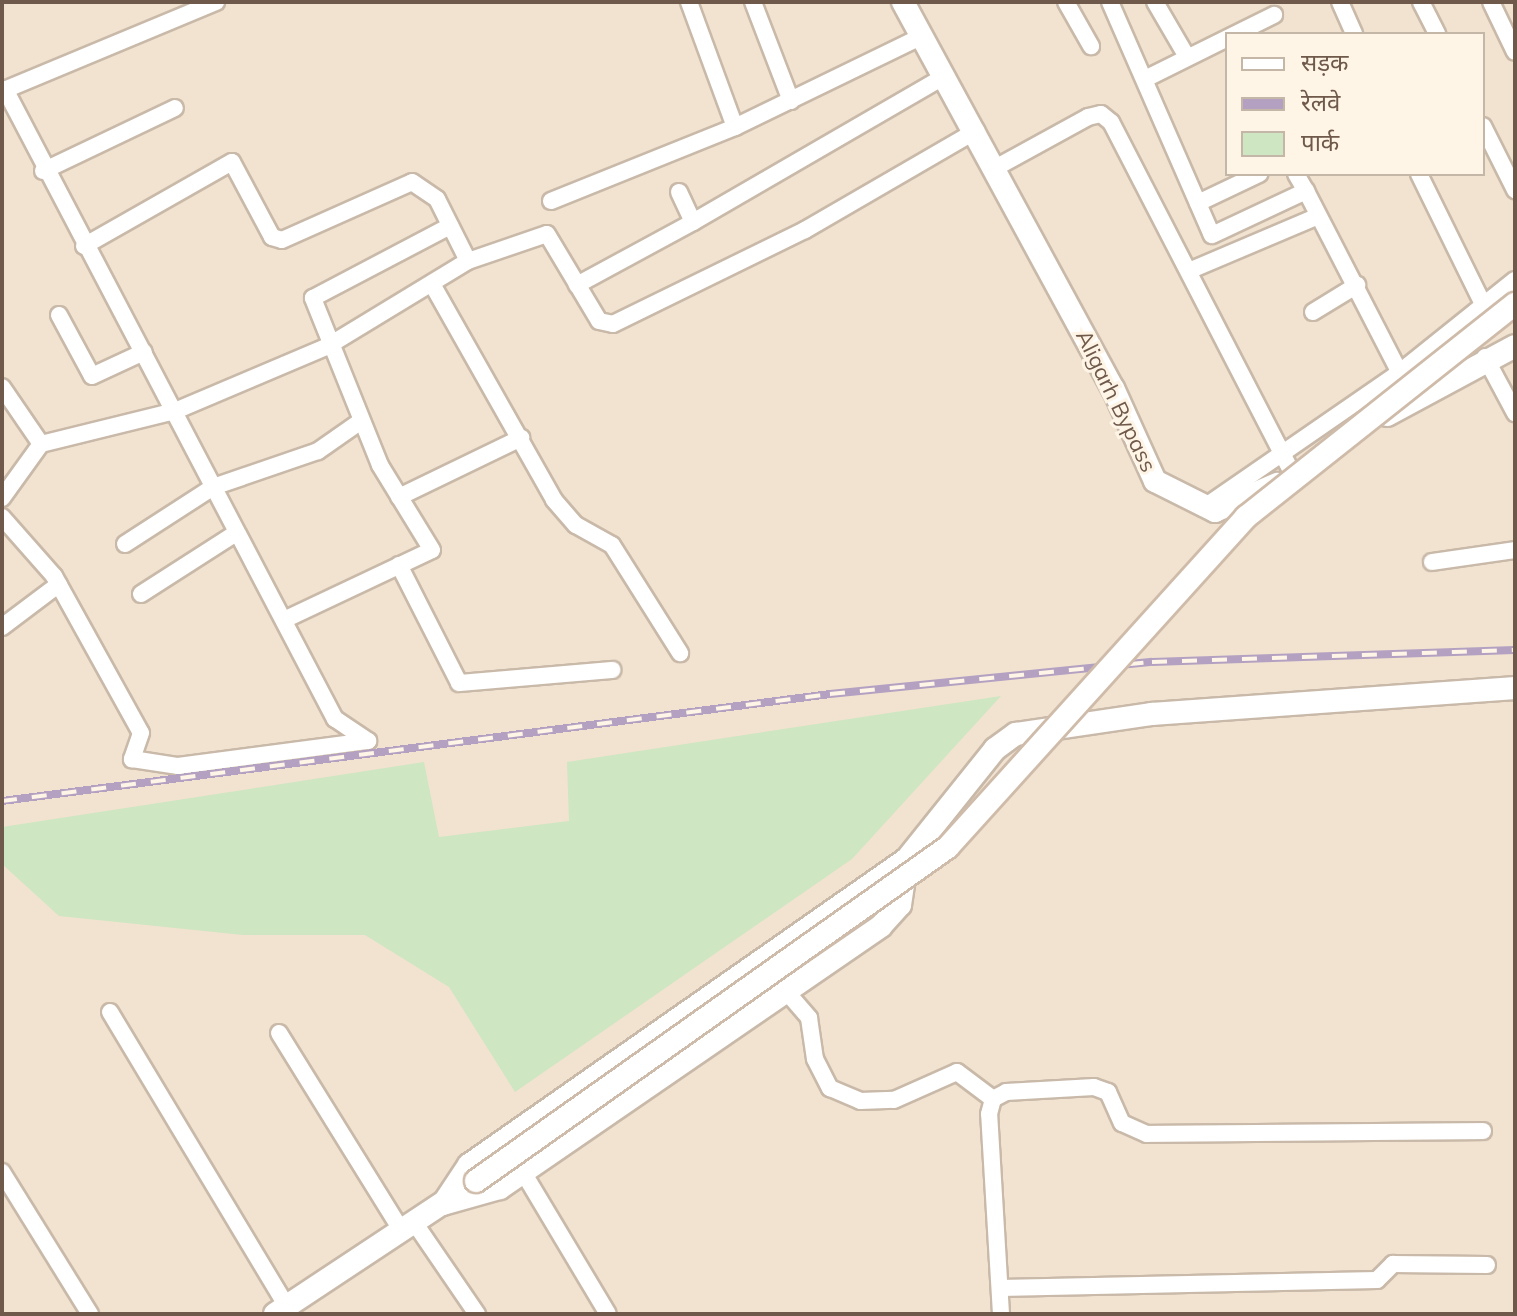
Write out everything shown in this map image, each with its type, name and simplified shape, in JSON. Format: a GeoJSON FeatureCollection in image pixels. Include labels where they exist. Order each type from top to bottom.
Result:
{"type":"FeatureCollection","features":[{"type":"Feature","properties":{"kind":"street"},"geometry":{"type":"LineString","coordinates":[[2,517],[59,584],[141,733],[132,759],[178,766],[368,741],[335,719],[286,619],[236,533],[144,352],[43,171],[4,90],[216,2]]}},
{"type":"Feature","properties":{"kind":"street"},"geometry":{"type":"LineString","coordinates":[[689,2],[735,127]]}},
{"type":"Feature","properties":{"kind":"street"},"geometry":{"type":"LineString","coordinates":[[753,2],[791,101]]}},
{"type":"Feature","properties":{"kind":"street"},"geometry":{"type":"LineString","coordinates":[[1066,2],[1091,46]]}},
{"type":"Feature","properties":{"kind":"street"},"geometry":{"type":"LineString","coordinates":[[1110,2],[1147,78],[1212,235],[1306,191]]}},
{"type":"Feature","properties":{"kind":"street"},"geometry":{"type":"LineString","coordinates":[[1155,2],[1186,55]]}},
{"type":"Feature","properties":{"kind":"street"},"geometry":{"type":"LineString","coordinates":[[1340,2],[1353,32]]}},
{"type":"Feature","properties":{"kind":"street"},"geometry":{"type":"LineString","coordinates":[[1421,2],[1436,32]]}},
{"type":"Feature","properties":{"kind":"street"},"geometry":{"type":"LineString","coordinates":[[1491,2],[1515,52]]}},
{"type":"Feature","properties":{"kind":"street","name":"Aligarh Bypass"},"geometry":{"type":"LineString","coordinates":[[910,5],[920,37],[997,167],[1155,481],[1201,510],[1240,506],[1287,466],[1485,357],[1515,346]]}},
{"type":"Feature","properties":{"kind":"street"},"geometry":{"type":"LineString","coordinates":[[1232,32],[1274,15]]}},
{"type":"Feature","properties":{"kind":"street"},"geometry":{"type":"LineString","coordinates":[[1147,78],[1225,36]]}},
{"type":"Feature","properties":{"kind":"street"},"geometry":{"type":"LineString","coordinates":[[551,201],[735,127],[920,37]]}},
{"type":"Feature","properties":{"kind":"street"},"geometry":{"type":"LineString","coordinates":[[577,285],[693,222],[945,76]]}},
{"type":"Feature","properties":{"kind":"street"},"geometry":{"type":"LineString","coordinates":[[43,171],[175,108]]}},
{"type":"Feature","properties":{"kind":"street"},"geometry":{"type":"LineString","coordinates":[[997,167],[1101,114],[1191,270],[1287,466],[1515,280]]}},
{"type":"Feature","properties":{"kind":"street"},"geometry":{"type":"LineString","coordinates":[[1485,130],[1515,190]]}},
{"type":"Feature","properties":{"kind":"street"},"geometry":{"type":"LineString","coordinates":[[2,498],[41,444],[175,411],[328,346],[468,261],[547,234],[599,321],[635,317],[976,131]]}},
{"type":"Feature","properties":{"kind":"street"},"geometry":{"type":"LineString","coordinates":[[84,246],[232,162],[272,237],[282,240],[412,182],[437,199],[468,261]]}},
{"type":"Feature","properties":{"kind":"street"},"geometry":{"type":"LineString","coordinates":[[1198,203],[1255,176]]}},
{"type":"Feature","properties":{"kind":"street"},"geometry":{"type":"LineString","coordinates":[[1297,176],[1357,285],[1413,399]]}},
{"type":"Feature","properties":{"kind":"street"},"geometry":{"type":"LineString","coordinates":[[1420,176],[1484,306]]}},
{"type":"Feature","properties":{"kind":"street"},"geometry":{"type":"LineString","coordinates":[[679,192],[693,222]]}},
{"type":"Feature","properties":{"kind":"street"},"geometry":{"type":"LineString","coordinates":[[1191,270],[1318,216]]}},
{"type":"Feature","properties":{"kind":"street"},"geometry":{"type":"LineString","coordinates":[[286,619],[432,550],[399,497],[361,421],[328,346],[313,298],[318,289],[450,226]]}},
{"type":"Feature","properties":{"kind":"street"},"geometry":{"type":"LineString","coordinates":[[432,284],[566,517],[612,545],[680,653]]}},
{"type":"Feature","properties":{"kind":"street"},"geometry":{"type":"LineString","coordinates":[[1313,312],[1357,285]]}},
{"type":"Feature","properties":{"kind":"street"},"geometry":{"type":"LineString","coordinates":[[110,1012],[281,1310],[443,1204],[948,847],[1246,517],[1515,304]]}},
{"type":"Feature","properties":{"kind":"street"},"geometry":{"type":"LineString","coordinates":[[59,315],[92,376],[144,352]]}},
{"type":"Feature","properties":{"kind":"street"},"geometry":{"type":"LineString","coordinates":[[1485,357],[1515,413]]}},
{"type":"Feature","properties":{"kind":"street"},"geometry":{"type":"LineString","coordinates":[[2,387],[41,444]]}},
{"type":"Feature","properties":{"kind":"street"},"geometry":{"type":"LineString","coordinates":[[125,544],[213,487],[318,451],[361,421]]}},
{"type":"Feature","properties":{"kind":"street"},"geometry":{"type":"LineString","coordinates":[[399,497],[521,438]]}},
{"type":"Feature","properties":{"kind":"street"},"geometry":{"type":"LineString","coordinates":[[141,594],[236,533]]}},
{"type":"Feature","properties":{"kind":"street"},"geometry":{"type":"LineString","coordinates":[[1432,562],[1515,550]]}},
{"type":"Feature","properties":{"kind":"street"},"geometry":{"type":"LineString","coordinates":[[399,565],[459,683],[612,670]]}},
{"type":"Feature","properties":{"kind":"street"},"geometry":{"type":"LineString","coordinates":[[2,627],[59,584]]}},
{"type":"Feature","properties":{"kind":"street"},"geometry":{"type":"LineString","coordinates":[[443,1204],[469,1165],[907,859],[995,749],[1016,734],[1152,714],[1515,688]]}},
{"type":"Feature","properties":{"kind":"street"},"geometry":{"type":"LineString","coordinates":[[443,1204],[500,1188],[881,926],[900,905],[907,859]]}},
{"type":"Feature","properties":{"kind":"street"},"geometry":{"type":"LineString","coordinates":[[785,990],[809,1018],[815,1059],[830,1088],[860,1101],[894,1100],[957,1072],[993,1099],[1094,1087],[1108,1092],[1122,1123],[1147,1134],[1483,1131]]}},
{"type":"Feature","properties":{"kind":"street"},"geometry":{"type":"LineString","coordinates":[[279,1033],[408,1226],[477,1314]]}},
{"type":"Feature","properties":{"kind":"street"},"geometry":{"type":"LineString","coordinates":[[993,1099],[989,1155],[1001,1314]]}},
{"type":"Feature","properties":{"kind":"street"},"geometry":{"type":"LineString","coordinates":[[2,1172],[90,1314]]}},
{"type":"Feature","properties":{"kind":"street"},"geometry":{"type":"LineString","coordinates":[[523,1172],[608,1314]]}},
{"type":"Feature","properties":{"kind":"street"},"geometry":{"type":"LineString","coordinates":[[1000,1288],[1377,1280],[1393,1264],[1487,1265]]}},
{"type":"Feature","properties":{"kind":"shaded area"},"geometry":{"type":"Polygon","coordinates":[[[2,2],[1515,2],[1515,1314],[2,1314],[2,2]]]}},
{"type":"Feature","properties":{"kind":"green space"},"geometry":{"type":"Polygon","coordinates":[[[1001,696],[852,859],[515,1092],[449,987],[365,935],[243,935],[59,916],[2,864],[2,827],[424,762],[439,837],[569,821],[567,762],[1001,696]]]}},
{"type":"Feature","properties":{"kind":"railway"},"geometry":{"type":"LineString","coordinates":[[2,801],[830,694],[1152,662],[1515,650]]}}]}
